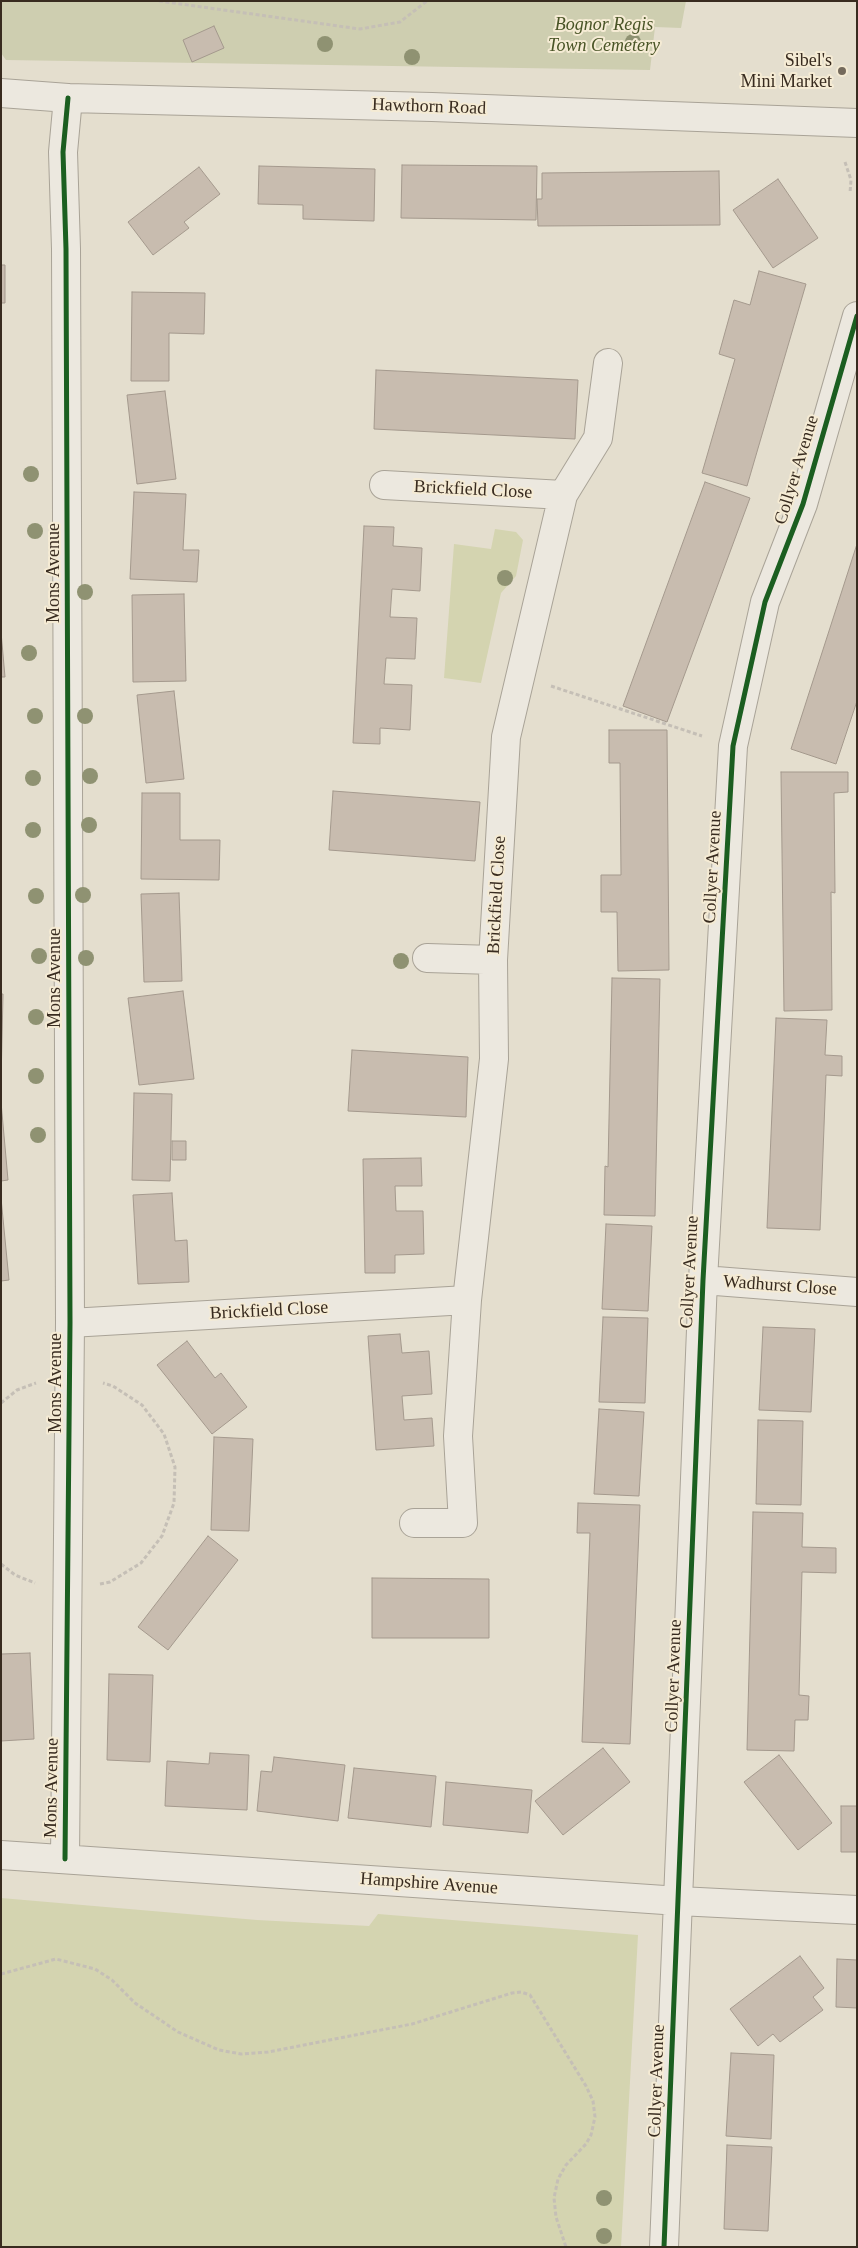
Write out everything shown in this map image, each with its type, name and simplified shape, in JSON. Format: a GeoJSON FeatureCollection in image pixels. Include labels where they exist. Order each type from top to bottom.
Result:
{"type":"FeatureCollection","features":[{"type":"Feature","properties":{"kind":"street","name":"Hawthorn Road"},"geometry":{"type":"LineString","coordinates":[[1,93],[68,98],[432,107],[857,123]]}},
{"type":"Feature","properties":{"kind":"street","name":"Mons Avenue"},"geometry":{"type":"LineString","coordinates":[[65,1859],[70,1323],[66,249],[63,152],[68,98]]}},
{"type":"Feature","properties":{"kind":"street","name":"Collyer Avenue"},"geometry":{"type":"LineString","coordinates":[[664,2247],[703,1280],[733,746],[765,602],[803,504],[857,316]]}},
{"type":"Feature","properties":{"kind":"street","name":"Brickfield Close"},"geometry":{"type":"LineString","coordinates":[[414,1523],[463,1523],[458,1436],[467,1300],[494,1059],[493,960],[506,737],[563,495],[598,438],[608,363]]}},
{"type":"Feature","properties":{"kind":"street","name":"Brickfield Close"},"geometry":{"type":"LineString","coordinates":[[384,485],[563,495]]}},
{"type":"Feature","properties":{"kind":"street"},"geometry":{"type":"LineString","coordinates":[[427,958],[493,960]]}},
{"type":"Feature","properties":{"kind":"street","name":"Wadhurst Close"},"geometry":{"type":"LineString","coordinates":[[703,1280],[857,1292]]}},
{"type":"Feature","properties":{"kind":"street","name":"Brickfield Close"},"geometry":{"type":"LineString","coordinates":[[70,1323],[467,1300]]}},
{"type":"Feature","properties":{"kind":"street","name":"Hampshire Avenue"},"geometry":{"type":"LineString","coordinates":[[1,1854],[679,1901],[857,1910]]}},
{"type":"Feature","properties":{"kind":"path"},"geometry":{"type":"LineString","coordinates":[[160,1],[360,29],[400,22],[427,1]]}},
{"type":"Feature","properties":{"kind":"path"},"geometry":{"type":"LineString","coordinates":[[845,162],[851,180],[850,193]]}},
{"type":"Feature","properties":{"kind":"path"},"geometry":{"type":"LineString","coordinates":[[520,676],[733,746]]}},
{"type":"Feature","properties":{"kind":"path"},"geometry":{"type":"LineString","coordinates":[[1,1403],[17,1390],[46,1379],[78,1377],[112,1386],[142,1406],[164,1434],[175,1467],[174,1503],[162,1536],[141,1563],[110,1582],[76,1590],[44,1587],[15,1575],[1,1564]]}},
{"type":"Feature","properties":{"kind":"path"},"geometry":{"type":"LineString","coordinates":[[1,1974],[56,1959],[95,1969],[112,1980],[135,2003],[178,2032],[219,2050],[241,2054],[268,2052],[412,2024],[512,1993],[521,1992],[530,1995],[594,2101],[595,2117],[591,2135],[586,2144],[566,2164],[558,2179],[554,2198],[556,2217],[566,2247]]}},
{"type":"Feature","properties":{"kind":"green space","name":"Bognor Regis Town Cemetery"},"geometry":{"type":"Polygon","coordinates":[[[1,1],[686,1],[681,28],[655,27],[650,70],[6,60],[1,53],[1,1]]]}},
{"type":"Feature","properties":{"kind":"green space"},"geometry":{"type":"Polygon","coordinates":[[[495,529],[516,532],[523,540],[516,576],[501,593],[481,683],[444,678],[454,544],[491,549],[495,529]]]}},
{"type":"Feature","properties":{"kind":"green space"},"geometry":{"type":"Polygon","coordinates":[[[1,1898],[257,1920],[369,1926],[378,1914],[638,1935],[621,2247],[1,2247],[1,1898]]]}},
{"type":"Feature","properties":{"kind":"building"},"geometry":{"type":"Polygon","coordinates":[[[214,26],[224,48],[192,62],[183,40],[214,26]]]}},
{"type":"Feature","properties":{"kind":"building"},"geometry":{"type":"Polygon","coordinates":[[[402,165],[537,166],[536,220],[401,218],[402,165]]]}},
{"type":"Feature","properties":{"kind":"building"},"geometry":{"type":"Polygon","coordinates":[[[259,166],[375,169],[374,221],[303,219],[303,205],[258,204],[259,166]]]}},
{"type":"Feature","properties":{"kind":"building"},"geometry":{"type":"Polygon","coordinates":[[[199,167],[220,194],[184,222],[189,228],[153,255],[128,222],[199,167]]]}},
{"type":"Feature","properties":{"kind":"building"},"geometry":{"type":"Polygon","coordinates":[[[719,171],[720,225],[538,226],[537,199],[542,199],[542,173],[719,171]]]}},
{"type":"Feature","properties":{"kind":"building"},"geometry":{"type":"Polygon","coordinates":[[[778,179],[818,238],[773,268],[733,210],[778,179]]]}},
{"type":"Feature","properties":{"kind":"building"},"geometry":{"type":"Polygon","coordinates":[[[1,265],[5,265],[5,303],[1,303],[1,265]]]}},
{"type":"Feature","properties":{"kind":"building"},"geometry":{"type":"Polygon","coordinates":[[[759,271],[806,284],[747,486],[702,473],[735,359],[719,354],[734,300],[750,305],[759,271]]]}},
{"type":"Feature","properties":{"kind":"building"},"geometry":{"type":"Polygon","coordinates":[[[132,292],[205,293],[204,334],[169,333],[169,381],[131,381],[132,292]]]}},
{"type":"Feature","properties":{"kind":"building"},"geometry":{"type":"Polygon","coordinates":[[[376,370],[578,380],[575,439],[374,429],[376,370]]]}},
{"type":"Feature","properties":{"kind":"building"},"geometry":{"type":"Polygon","coordinates":[[[165,391],[176,479],[137,484],[127,395],[165,391]]]}},
{"type":"Feature","properties":{"kind":"building"},"geometry":{"type":"Polygon","coordinates":[[[705,482],[750,498],[667,722],[623,706],[705,482]]]}},
{"type":"Feature","properties":{"kind":"building"},"geometry":{"type":"Polygon","coordinates":[[[134,492],[186,494],[183,550],[199,550],[197,582],[130,579],[134,492]]]}},
{"type":"Feature","properties":{"kind":"building"},"geometry":{"type":"Polygon","coordinates":[[[364,526],[394,527],[393,546],[422,548],[420,591],[392,589],[390,617],[417,618],[415,659],[386,658],[384,684],[412,685],[410,730],[380,728],[380,744],[353,743],[364,526]]]}},
{"type":"Feature","properties":{"kind":"building"},"geometry":{"type":"Polygon","coordinates":[[[857,544],[857,701],[836,764],[791,749],[857,544]]]}},
{"type":"Feature","properties":{"kind":"building"},"geometry":{"type":"Polygon","coordinates":[[[184,594],[186,681],[133,682],[132,595],[184,594]]]}},
{"type":"Feature","properties":{"kind":"building"},"geometry":{"type":"Polygon","coordinates":[[[1,632],[5,677],[1,677],[1,632]]]}},
{"type":"Feature","properties":{"kind":"building"},"geometry":{"type":"Polygon","coordinates":[[[174,691],[184,779],[146,783],[137,695],[174,691]]]}},
{"type":"Feature","properties":{"kind":"building"},"geometry":{"type":"Polygon","coordinates":[[[609,730],[667,730],[669,970],[618,971],[617,912],[601,912],[601,875],[621,875],[620,763],[609,763],[609,730]]]}},
{"type":"Feature","properties":{"kind":"building"},"geometry":{"type":"Polygon","coordinates":[[[781,772],[848,772],[848,792],[834,793],[835,893],[831,892],[832,1010],[784,1011],[781,772]]]}},
{"type":"Feature","properties":{"kind":"building"},"geometry":{"type":"Polygon","coordinates":[[[333,791],[480,802],[475,861],[329,850],[333,791]]]}},
{"type":"Feature","properties":{"kind":"building"},"geometry":{"type":"Polygon","coordinates":[[[142,793],[180,793],[180,840],[220,840],[219,880],[141,879],[142,793]]]}},
{"type":"Feature","properties":{"kind":"building"},"geometry":{"type":"Polygon","coordinates":[[[179,893],[182,981],[144,982],[141,894],[179,893]]]}},
{"type":"Feature","properties":{"kind":"building"},"geometry":{"type":"Polygon","coordinates":[[[612,978],[660,979],[655,1216],[604,1215],[605,1166],[608,1167],[612,978]]]}},
{"type":"Feature","properties":{"kind":"building"},"geometry":{"type":"Polygon","coordinates":[[[183,991],[194,1079],[139,1085],[128,998],[183,991]]]}},
{"type":"Feature","properties":{"kind":"building"},"geometry":{"type":"Polygon","coordinates":[[[1,994],[3,994],[1,1083],[1,994]]]}},
{"type":"Feature","properties":{"kind":"building"},"geometry":{"type":"Polygon","coordinates":[[[776,1018],[827,1020],[825,1055],[842,1056],[842,1076],[826,1075],[820,1230],[767,1228],[776,1018]]]}},
{"type":"Feature","properties":{"kind":"building"},"geometry":{"type":"Polygon","coordinates":[[[352,1050],[468,1057],[466,1117],[348,1111],[352,1050]]]}},
{"type":"Feature","properties":{"kind":"building"},"geometry":{"type":"Polygon","coordinates":[[[134,1093],[172,1094],[170,1181],[132,1180],[134,1093]]]}},
{"type":"Feature","properties":{"kind":"building"},"geometry":{"type":"Polygon","coordinates":[[[1,1102],[8,1180],[1,1181],[1,1102]]]}},
{"type":"Feature","properties":{"kind":"building"},"geometry":{"type":"Polygon","coordinates":[[[172,1141],[186,1141],[186,1160],[172,1160],[172,1141]]]}},
{"type":"Feature","properties":{"kind":"building"},"geometry":{"type":"Polygon","coordinates":[[[421,1158],[422,1186],[395,1186],[396,1211],[423,1211],[424,1254],[395,1255],[395,1273],[365,1273],[363,1159],[421,1158]]]}},
{"type":"Feature","properties":{"kind":"building"},"geometry":{"type":"Polygon","coordinates":[[[172,1193],[175,1241],[187,1240],[189,1282],[138,1284],[133,1195],[172,1193]]]}},
{"type":"Feature","properties":{"kind":"building"},"geometry":{"type":"Polygon","coordinates":[[[1,1198],[9,1280],[1,1281],[1,1198]]]}},
{"type":"Feature","properties":{"kind":"building"},"geometry":{"type":"Polygon","coordinates":[[[606,1224],[652,1226],[648,1311],[602,1309],[606,1224]]]}},
{"type":"Feature","properties":{"kind":"building"},"geometry":{"type":"Polygon","coordinates":[[[603,1317],[648,1318],[645,1403],[599,1402],[603,1317]]]}},
{"type":"Feature","properties":{"kind":"building"},"geometry":{"type":"Polygon","coordinates":[[[763,1327],[815,1329],[811,1412],[759,1410],[763,1327]]]}},
{"type":"Feature","properties":{"kind":"building"},"geometry":{"type":"Polygon","coordinates":[[[400,1334],[402,1353],[429,1351],[432,1394],[402,1396],[404,1420],[432,1418],[434,1446],[376,1450],[368,1336],[400,1334]]]}},
{"type":"Feature","properties":{"kind":"building"},"geometry":{"type":"Polygon","coordinates":[[[187,1341],[215,1378],[221,1373],[247,1407],[212,1434],[157,1365],[187,1341]]]}},
{"type":"Feature","properties":{"kind":"building"},"geometry":{"type":"Polygon","coordinates":[[[599,1409],[644,1412],[639,1496],[594,1494],[599,1409]]]}},
{"type":"Feature","properties":{"kind":"building"},"geometry":{"type":"Polygon","coordinates":[[[758,1420],[803,1421],[801,1505],[756,1504],[758,1420]]]}},
{"type":"Feature","properties":{"kind":"building"},"geometry":{"type":"Polygon","coordinates":[[[214,1437],[253,1439],[249,1531],[211,1530],[214,1437]]]}},
{"type":"Feature","properties":{"kind":"building"},"geometry":{"type":"Polygon","coordinates":[[[578,1503],[640,1505],[630,1744],[582,1742],[590,1533],[577,1533],[578,1503]]]}},
{"type":"Feature","properties":{"kind":"building"},"geometry":{"type":"Polygon","coordinates":[[[753,1512],[803,1513],[802,1547],[836,1548],[836,1573],[802,1572],[799,1695],[809,1696],[808,1720],[795,1720],[794,1751],[747,1750],[753,1512]]]}},
{"type":"Feature","properties":{"kind":"building"},"geometry":{"type":"Polygon","coordinates":[[[208,1536],[238,1560],[168,1650],[138,1627],[208,1536]]]}},
{"type":"Feature","properties":{"kind":"building"},"geometry":{"type":"Polygon","coordinates":[[[372,1578],[489,1579],[489,1638],[372,1638],[372,1578]]]}},
{"type":"Feature","properties":{"kind":"building"},"geometry":{"type":"Polygon","coordinates":[[[30,1653],[34,1739],[1,1741],[1,1654],[30,1653]]]}},
{"type":"Feature","properties":{"kind":"building"},"geometry":{"type":"Polygon","coordinates":[[[109,1674],[153,1675],[150,1762],[107,1760],[109,1674]]]}},
{"type":"Feature","properties":{"kind":"building"},"geometry":{"type":"Polygon","coordinates":[[[603,1748],[630,1782],[563,1835],[535,1801],[603,1748]]]}},
{"type":"Feature","properties":{"kind":"building"},"geometry":{"type":"Polygon","coordinates":[[[210,1753],[249,1755],[247,1810],[165,1806],[167,1761],[209,1764],[210,1753]]]}},
{"type":"Feature","properties":{"kind":"building"},"geometry":{"type":"Polygon","coordinates":[[[779,1755],[832,1823],[798,1850],[744,1782],[779,1755]]]}},
{"type":"Feature","properties":{"kind":"building"},"geometry":{"type":"Polygon","coordinates":[[[274,1757],[345,1765],[338,1821],[257,1811],[261,1771],[272,1772],[274,1757]]]}},
{"type":"Feature","properties":{"kind":"building"},"geometry":{"type":"Polygon","coordinates":[[[354,1768],[436,1776],[431,1827],[348,1818],[354,1768]]]}},
{"type":"Feature","properties":{"kind":"building"},"geometry":{"type":"Polygon","coordinates":[[[446,1782],[532,1790],[528,1833],[443,1825],[446,1782]]]}},
{"type":"Feature","properties":{"kind":"building"},"geometry":{"type":"Polygon","coordinates":[[[841,1806],[857,1806],[857,1852],[841,1852],[841,1806]]]}},
{"type":"Feature","properties":{"kind":"building"},"geometry":{"type":"Polygon","coordinates":[[[800,1956],[824,1988],[813,1997],[823,2010],[780,2042],[773,2034],[758,2046],[730,2009],[800,1956]]]}},
{"type":"Feature","properties":{"kind":"building"},"geometry":{"type":"Polygon","coordinates":[[[837,1959],[857,1960],[857,2008],[836,2007],[837,1959]]]}},
{"type":"Feature","properties":{"kind":"building"},"geometry":{"type":"Polygon","coordinates":[[[731,2053],[774,2055],[771,2139],[726,2136],[731,2053]]]}},
{"type":"Feature","properties":{"kind":"building"},"geometry":{"type":"Polygon","coordinates":[[[727,2145],[772,2147],[768,2231],[724,2229],[727,2145]]]}},
{"type":"Feature","properties":{"kind":"cycle path"},"geometry":{"type":"LineString","coordinates":[[65,1859],[70,1323],[66,249],[63,152],[68,98]]}},
{"type":"Feature","properties":{"kind":"cycle path"},"geometry":{"type":"LineString","coordinates":[[664,2247],[703,1280],[733,746],[765,602],[803,504],[857,316]]}},
{"type":"Feature","properties":{"kind":"place","name":"Sibel's Mini Market"},"geometry":{"type":"Point","coordinates":[842,71]}}]}
